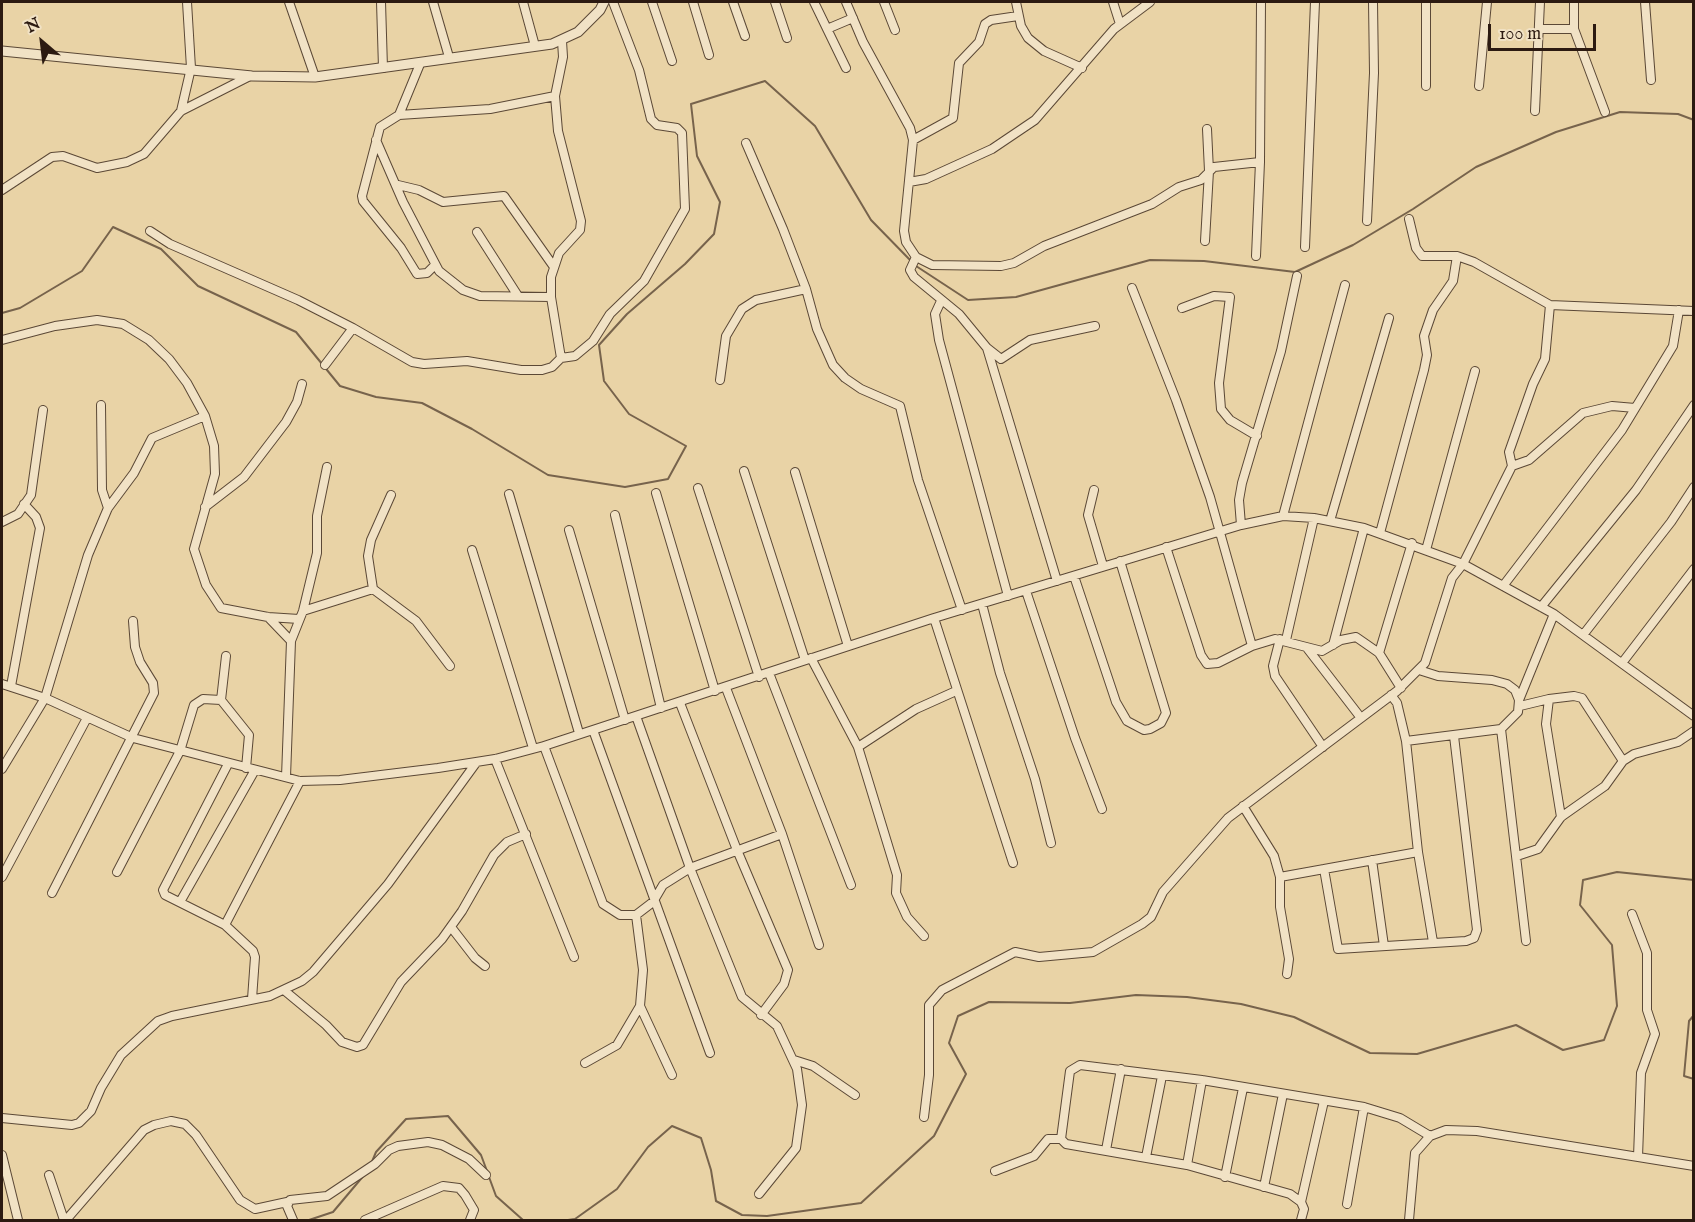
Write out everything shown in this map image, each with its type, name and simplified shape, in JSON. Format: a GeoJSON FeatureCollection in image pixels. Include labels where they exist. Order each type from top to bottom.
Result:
{"type":"FeatureCollection","features":[{"type":"Feature","properties":{"kind":"street"},"geometry":{"type":"LineString","coordinates":[[181,111],[191,68],[187,2]]}},
{"type":"Feature","properties":{"kind":"street"},"geometry":{"type":"LineString","coordinates":[[289,2],[315,77]]}},
{"type":"Feature","properties":{"kind":"street"},"geometry":{"type":"LineString","coordinates":[[381,2],[383,68]]}},
{"type":"Feature","properties":{"kind":"street"},"geometry":{"type":"LineString","coordinates":[[433,2],[448,57]]}},
{"type":"Feature","properties":{"kind":"street"},"geometry":{"type":"LineString","coordinates":[[523,2],[535,46]]}},
{"type":"Feature","properties":{"kind":"street"},"geometry":{"type":"LineString","coordinates":[[2,51],[191,68],[252,76],[315,77],[420,64],[448,57],[535,46],[562,40],[578,32],[600,10],[604,2]]}},
{"type":"Feature","properties":{"kind":"street"},"geometry":{"type":"LineString","coordinates":[[150,231],[170,244],[298,300],[412,362],[424,364],[467,361],[521,370],[542,370],[552,367],[561,358],[575,356],[593,341],[610,314],[644,281],[685,208],[682,134],[677,128],[657,125],[651,119],[642,78],[613,2]]}},
{"type":"Feature","properties":{"kind":"street"},"geometry":{"type":"LineString","coordinates":[[652,2],[672,61]]}},
{"type":"Feature","properties":{"kind":"street"},"geometry":{"type":"LineString","coordinates":[[693,2],[710,55]]}},
{"type":"Feature","properties":{"kind":"street"},"geometry":{"type":"LineString","coordinates":[[733,2],[745,36]]}},
{"type":"Feature","properties":{"kind":"street"},"geometry":{"type":"LineString","coordinates":[[775,2],[787,38]]}},
{"type":"Feature","properties":{"kind":"street"},"geometry":{"type":"LineString","coordinates":[[814,2],[846,68]]}},
{"type":"Feature","properties":{"kind":"street"},"geometry":{"type":"LineString","coordinates":[[846,2],[910,128],[913,140],[904,231],[906,242],[916,257],[943,267],[1014,263],[1044,246],[1152,204],[1179,187],[1201,180],[1209,171],[1219,166],[1260,162]]}},
{"type":"Feature","properties":{"kind":"street"},"geometry":{"type":"LineString","coordinates":[[884,2],[895,30]]}},
{"type":"Feature","properties":{"kind":"street"},"geometry":{"type":"LineString","coordinates":[[1016,2],[1018,16],[1028,38],[1037,47],[1082,68]]}},
{"type":"Feature","properties":{"kind":"street"},"geometry":{"type":"LineString","coordinates":[[1113,2],[1120,24]]}},
{"type":"Feature","properties":{"kind":"street"},"geometry":{"type":"LineString","coordinates":[[909,182],[926,179],[1012,138],[1035,120],[1120,24],[1150,2]]}},
{"type":"Feature","properties":{"kind":"street"},"geometry":{"type":"LineString","coordinates":[[1256,256],[1260,162],[1261,2]]}},
{"type":"Feature","properties":{"kind":"street"},"geometry":{"type":"LineString","coordinates":[[1305,247],[1315,2]]}},
{"type":"Feature","properties":{"kind":"street"},"geometry":{"type":"LineString","coordinates":[[1367,221],[1374,73],[1373,2]]}},
{"type":"Feature","properties":{"kind":"street"},"geometry":{"type":"LineString","coordinates":[[1426,2],[1426,86]]}},
{"type":"Feature","properties":{"kind":"street"},"geometry":{"type":"LineString","coordinates":[[1479,86],[1487,2]]}},
{"type":"Feature","properties":{"kind":"street"},"geometry":{"type":"LineString","coordinates":[[1535,111],[1540,2]]}},
{"type":"Feature","properties":{"kind":"street"},"geometry":{"type":"LineString","coordinates":[[1574,2],[1574,29],[1605,112]]}},
{"type":"Feature","properties":{"kind":"street"},"geometry":{"type":"LineString","coordinates":[[1645,2],[1651,81]]}},
{"type":"Feature","properties":{"kind":"street"},"geometry":{"type":"LineString","coordinates":[[913,140],[953,118],[959,63],[979,42],[985,24],[991,20],[1018,16]]}},
{"type":"Feature","properties":{"kind":"street"},"geometry":{"type":"LineString","coordinates":[[827,29],[853,18]]}},
{"type":"Feature","properties":{"kind":"street"},"geometry":{"type":"LineString","coordinates":[[1539,29],[1574,29]]}},
{"type":"Feature","properties":{"kind":"street"},"geometry":{"type":"LineString","coordinates":[[561,358],[551,297],[554,267],[559,253],[580,230],[581,221],[558,131],[555,96],[563,57],[562,40]]}},
{"type":"Feature","properties":{"kind":"street"},"geometry":{"type":"LineString","coordinates":[[399,115],[420,64]]}},
{"type":"Feature","properties":{"kind":"street"},"geometry":{"type":"LineString","coordinates":[[2,190],[52,157],[63,156],[97,168],[144,154],[181,111],[252,76]]}},
{"type":"Feature","properties":{"kind":"street"},"geometry":{"type":"LineString","coordinates":[[435,266],[427,273],[417,274],[401,248],[363,201],[362,196],[380,127],[399,115],[490,109],[555,96]]}},
{"type":"Feature","properties":{"kind":"street"},"geometry":{"type":"LineString","coordinates":[[1205,242],[1209,171],[1207,129]]}},
{"type":"Feature","properties":{"kind":"street"},"geometry":{"type":"LineString","coordinates":[[376,140],[435,266],[463,290],[472,294],[491,297],[551,297]]}},
{"type":"Feature","properties":{"kind":"street"},"geometry":{"type":"LineString","coordinates":[[746,143],[806,289],[816,329],[833,365],[845,378],[861,389],[900,406],[918,480],[962,610]]}},
{"type":"Feature","properties":{"kind":"street"},"geometry":{"type":"LineString","coordinates":[[398,185],[419,190],[443,202],[504,196],[554,267]]}},
{"type":"Feature","properties":{"kind":"street"},"geometry":{"type":"LineString","coordinates":[[1409,219],[1418,253],[1422,256],[1457,256],[1500,276],[1550,305],[1694,311]]}},
{"type":"Feature","properties":{"kind":"street"},"geometry":{"type":"LineString","coordinates":[[477,232],[518,296]]}},
{"type":"Feature","properties":{"kind":"street"},"geometry":{"type":"LineString","coordinates":[[1380,533],[1424,370],[1427,355],[1424,336],[1433,310],[1453,281],[1457,256]]}},
{"type":"Feature","properties":{"kind":"street"},"geometry":{"type":"LineString","coordinates":[[916,257],[911,274],[959,314],[987,348],[1001,359],[1030,340],[1095,326]]}},
{"type":"Feature","properties":{"kind":"street"},"geometry":{"type":"LineString","coordinates":[[1241,525],[1239,500],[1281,351],[1297,276]]}},
{"type":"Feature","properties":{"kind":"street"},"geometry":{"type":"LineString","coordinates":[[1283,516],[1345,285]]}},
{"type":"Feature","properties":{"kind":"street"},"geometry":{"type":"LineString","coordinates":[[1132,288],[1176,400],[1210,497],[1252,646]]}},
{"type":"Feature","properties":{"kind":"street"},"geometry":{"type":"LineString","coordinates":[[720,380],[726,336],[742,309],[756,300],[806,289]]}},
{"type":"Feature","properties":{"kind":"street"},"geometry":{"type":"LineString","coordinates":[[1182,308],[1214,296],[1230,297],[1219,383],[1221,409],[1230,420],[1257,436]]}},
{"type":"Feature","properties":{"kind":"street"},"geometry":{"type":"LineString","coordinates":[[941,301],[935,314],[937,331],[1008,596]]}},
{"type":"Feature","properties":{"kind":"street"},"geometry":{"type":"LineString","coordinates":[[924,1117],[929,1075],[929,1005],[942,990],[1015,952],[1039,957],[1093,952],[1132,930],[1151,917],[1168,886],[1228,818],[1401,688],[1419,670],[1431,650],[1452,578],[1463,564],[1512,466],[1509,452],[1533,384],[1545,359],[1550,305]]}},
{"type":"Feature","properties":{"kind":"street"},"geometry":{"type":"LineString","coordinates":[[1503,586],[1617,437],[1673,346],[1679,310]]}},
{"type":"Feature","properties":{"kind":"street"},"geometry":{"type":"LineString","coordinates":[[1330,521],[1389,318]]}},
{"type":"Feature","properties":{"kind":"street"},"geometry":{"type":"LineString","coordinates":[[2,340],[55,326],[97,320],[123,324],[149,340],[169,359],[188,383],[205,416],[214,446],[215,474],[194,549],[213,599],[221,608],[268,617],[299,619]]}},
{"type":"Feature","properties":{"kind":"street"},"geometry":{"type":"LineString","coordinates":[[325,365],[353,328]]}},
{"type":"Feature","properties":{"kind":"street"},"geometry":{"type":"LineString","coordinates":[[987,348],[1057,581]]}},
{"type":"Feature","properties":{"kind":"street"},"geometry":{"type":"LineString","coordinates":[[1426,550],[1475,371]]}},
{"type":"Feature","properties":{"kind":"street"},"geometry":{"type":"LineString","coordinates":[[205,507],[244,477],[286,422],[297,402],[302,384]]}},
{"type":"Feature","properties":{"kind":"street"},"geometry":{"type":"LineString","coordinates":[[101,405],[102,490],[108,508]]}},
{"type":"Feature","properties":{"kind":"street"},"geometry":{"type":"LineString","coordinates":[[1541,608],[1636,490],[1694,405]]}},
{"type":"Feature","properties":{"kind":"street"},"geometry":{"type":"LineString","coordinates":[[1512,466],[1529,460],[1583,413],[1612,406],[1635,408]]}},
{"type":"Feature","properties":{"kind":"street"},"geometry":{"type":"LineString","coordinates":[[2,522],[18,514],[33,489],[43,410]]}},
{"type":"Feature","properties":{"kind":"street"},"geometry":{"type":"LineString","coordinates":[[2,770],[45,698],[88,555],[108,508],[134,473],[152,438],[205,416]]}},
{"type":"Feature","properties":{"kind":"street"},"geometry":{"type":"LineString","coordinates":[[286,777],[291,641],[303,611],[317,553],[317,516],[327,467]]}},
{"type":"Feature","properties":{"kind":"street"},"geometry":{"type":"LineString","coordinates":[[744,471],[808,659],[858,747],[897,875],[896,893],[907,917],[924,936]]}},
{"type":"Feature","properties":{"kind":"street"},"geometry":{"type":"LineString","coordinates":[[795,472],[848,646]]}},
{"type":"Feature","properties":{"kind":"street"},"geometry":{"type":"LineString","coordinates":[[1583,635],[1671,522],[1694,487]]}},
{"type":"Feature","properties":{"kind":"street"},"geometry":{"type":"LineString","coordinates":[[698,488],[759,677]]}},
{"type":"Feature","properties":{"kind":"street"},"geometry":{"type":"LineString","coordinates":[[1094,490],[1088,515],[1103,566]]}},
{"type":"Feature","properties":{"kind":"street"},"geometry":{"type":"LineString","coordinates":[[509,494],[579,733]]}},
{"type":"Feature","properties":{"kind":"street"},"geometry":{"type":"LineString","coordinates":[[656,494],[715,691]]}},
{"type":"Feature","properties":{"kind":"street"},"geometry":{"type":"LineString","coordinates":[[391,495],[371,540],[368,556],[373,589],[416,621],[450,666]]}},
{"type":"Feature","properties":{"kind":"street"},"geometry":{"type":"LineString","coordinates":[[11,686],[40,528],[36,517],[24,504]]}},
{"type":"Feature","properties":{"kind":"street"},"geometry":{"type":"LineString","coordinates":[[615,515],[661,708]]}},
{"type":"Feature","properties":{"kind":"street"},"geometry":{"type":"LineString","coordinates":[[2,684],[45,698],[133,738],[300,781],[340,780],[476,763],[544,746],[934,618],[1103,566],[1219,531],[1283,516],[1314,518],[1364,528],[1412,543],[1463,564],[1554,614],[1694,716]]}},
{"type":"Feature","properties":{"kind":"street"},"geometry":{"type":"LineString","coordinates":[[1314,518],[1283,640],[1273,666],[1275,676],[1323,747]]}},
{"type":"Feature","properties":{"kind":"street"},"geometry":{"type":"LineString","coordinates":[[1333,645],[1364,528]]}},
{"type":"Feature","properties":{"kind":"street"},"geometry":{"type":"LineString","coordinates":[[569,530],[625,720]]}},
{"type":"Feature","properties":{"kind":"street"},"geometry":{"type":"LineString","coordinates":[[1379,653],[1412,543]]}},
{"type":"Feature","properties":{"kind":"street"},"geometry":{"type":"LineString","coordinates":[[1166,548],[1207,664],[1218,663],[1252,646],[1283,640],[1322,651],[1348,637],[1356,637],[1379,653],[1401,688]]}},
{"type":"Feature","properties":{"kind":"street"},"geometry":{"type":"LineString","coordinates":[[472,550],[533,748]]}},
{"type":"Feature","properties":{"kind":"street"},"geometry":{"type":"LineString","coordinates":[[1074,576],[1116,702],[1127,722],[1144,730],[1150,729],[1161,723],[1166,713],[1120,561]]}},
{"type":"Feature","properties":{"kind":"street"},"geometry":{"type":"LineString","coordinates":[[1622,663],[1694,569]]}},
{"type":"Feature","properties":{"kind":"street"},"geometry":{"type":"LineString","coordinates":[[303,611],[373,589]]}},
{"type":"Feature","properties":{"kind":"street"},"geometry":{"type":"LineString","coordinates":[[1026,591],[1075,738],[1102,809]]}},
{"type":"Feature","properties":{"kind":"street"},"geometry":{"type":"LineString","coordinates":[[982,604],[1000,673],[1035,779],[1052,843]]}},
{"type":"Feature","properties":{"kind":"street"},"geometry":{"type":"LineString","coordinates":[[1406,741],[1501,729],[1518,712],[1554,614]]}},
{"type":"Feature","properties":{"kind":"street"},"geometry":{"type":"LineString","coordinates":[[268,617],[291,641]]}},
{"type":"Feature","properties":{"kind":"street"},"geometry":{"type":"LineString","coordinates":[[934,618],[956,691],[987,775],[1013,863]]}},
{"type":"Feature","properties":{"kind":"street"},"geometry":{"type":"LineString","coordinates":[[52,893],[154,693],[153,683],[135,647],[133,621]]}},
{"type":"Feature","properties":{"kind":"street"},"geometry":{"type":"LineString","coordinates":[[1307,647],[1361,718]]}},
{"type":"Feature","properties":{"kind":"street"},"geometry":{"type":"LineString","coordinates":[[226,656],[221,700],[249,735],[246,768]]}},
{"type":"Feature","properties":{"kind":"street"},"geometry":{"type":"LineString","coordinates":[[1419,670],[1438,676],[1492,680],[1507,684],[1515,690],[1520,703]]}},
{"type":"Feature","properties":{"kind":"street"},"geometry":{"type":"LineString","coordinates":[[769,673],[850,885]]}},
{"type":"Feature","properties":{"kind":"street"},"geometry":{"type":"LineString","coordinates":[[726,687],[782,834],[819,945]]}},
{"type":"Feature","properties":{"kind":"street"},"geometry":{"type":"LineString","coordinates":[[858,747],[916,709],[956,691]]}},
{"type":"Feature","properties":{"kind":"street"},"geometry":{"type":"LineString","coordinates":[[1391,695],[1397,704],[1406,741],[1418,852],[1433,942]]}},
{"type":"Feature","properties":{"kind":"street"},"geometry":{"type":"LineString","coordinates":[[1520,703],[1574,696],[1582,698],[1623,761]]}},
{"type":"Feature","properties":{"kind":"street"},"geometry":{"type":"LineString","coordinates":[[117,872],[180,751],[194,705],[202,699],[221,700]]}},
{"type":"Feature","properties":{"kind":"street"},"geometry":{"type":"LineString","coordinates":[[1549,699],[1546,724],[1561,818]]}},
{"type":"Feature","properties":{"kind":"street"},"geometry":{"type":"LineString","coordinates":[[680,702],[737,850],[788,970],[784,984],[761,1015]]}},
{"type":"Feature","properties":{"kind":"street"},"geometry":{"type":"LineString","coordinates":[[636,716],[690,868],[742,997],[777,1026],[794,1060],[802,1105],[796,1148],[759,1194]]}},
{"type":"Feature","properties":{"kind":"street"},"geometry":{"type":"LineString","coordinates":[[2,877],[87,718]]}},
{"type":"Feature","properties":{"kind":"street"},"geometry":{"type":"LineString","coordinates":[[1501,729],[1526,940]]}},
{"type":"Feature","properties":{"kind":"street"},"geometry":{"type":"LineString","coordinates":[[593,730],[653,902],[710,1053]]}},
{"type":"Feature","properties":{"kind":"street"},"geometry":{"type":"LineString","coordinates":[[1517,856],[1538,849],[1561,818],[1605,786],[1623,761],[1634,754],[1678,742],[1694,731]]}},
{"type":"Feature","properties":{"kind":"street"},"geometry":{"type":"LineString","coordinates":[[1324,869],[1338,949],[1466,941],[1476,935],[1454,736]]}},
{"type":"Feature","properties":{"kind":"street"},"geometry":{"type":"LineString","coordinates":[[544,746],[603,904],[620,915],[636,915],[653,902],[663,885],[690,868],[782,834]]}},
{"type":"Feature","properties":{"kind":"street"},"geometry":{"type":"LineString","coordinates":[[495,759],[574,957]]}},
{"type":"Feature","properties":{"kind":"street"},"geometry":{"type":"LineString","coordinates":[[2,1118],[72,1125],[79,1123],[91,1111],[101,1088],[121,1055],[158,1021],[285,991],[313,972],[388,884],[476,763]]}},
{"type":"Feature","properties":{"kind":"street"},"geometry":{"type":"LineString","coordinates":[[228,764],[164,885],[165,895],[225,925],[253,951],[255,957],[252,999]]}},
{"type":"Feature","properties":{"kind":"street"},"geometry":{"type":"LineString","coordinates":[[180,902],[255,770]]}},
{"type":"Feature","properties":{"kind":"street"},"geometry":{"type":"LineString","coordinates":[[225,925],[300,781]]}},
{"type":"Feature","properties":{"kind":"street"},"geometry":{"type":"LineString","coordinates":[[1243,806],[1274,856],[1280,877],[1280,907],[1289,960],[1287,974]]}},
{"type":"Feature","properties":{"kind":"street"},"geometry":{"type":"LineString","coordinates":[[285,991],[326,1025],[342,1042],[357,1047],[363,1045],[401,982],[451,927],[477,888],[494,855],[507,842],[526,834]]}},
{"type":"Feature","properties":{"kind":"street"},"geometry":{"type":"LineString","coordinates":[[1280,877],[1418,852]]}},
{"type":"Feature","properties":{"kind":"street"},"geometry":{"type":"LineString","coordinates":[[1372,860],[1384,946]]}},
{"type":"Feature","properties":{"kind":"street"},"geometry":{"type":"LineString","coordinates":[[1632,914],[1647,953],[1647,1010],[1655,1034],[1641,1073],[1638,1157]]}},
{"type":"Feature","properties":{"kind":"street"},"geometry":{"type":"LineString","coordinates":[[585,1063],[617,1045],[640,1006],[643,970],[636,915]]}},
{"type":"Feature","properties":{"kind":"street"},"geometry":{"type":"LineString","coordinates":[[451,927],[475,958],[485,966]]}},
{"type":"Feature","properties":{"kind":"street"},"geometry":{"type":"LineString","coordinates":[[640,1006],[672,1075]]}},
{"type":"Feature","properties":{"kind":"street"},"geometry":{"type":"LineString","coordinates":[[794,1060],[813,1066],[855,1095]]}},
{"type":"Feature","properties":{"kind":"street"},"geometry":{"type":"LineString","coordinates":[[1301,1221],[1304,1209],[1301,1202],[1290,1194],[1187,1165],[1066,1144],[1061,1138],[1070,1071],[1080,1065],[1120,1069],[1364,1107],[1400,1118],[1430,1136]]}},
{"type":"Feature","properties":{"kind":"street"},"geometry":{"type":"LineString","coordinates":[[1106,1150],[1120,1069]]}},
{"type":"Feature","properties":{"kind":"street"},"geometry":{"type":"LineString","coordinates":[[1146,1157],[1162,1076]]}},
{"type":"Feature","properties":{"kind":"street"},"geometry":{"type":"LineString","coordinates":[[1187,1165],[1202,1080]]}},
{"type":"Feature","properties":{"kind":"street"},"geometry":{"type":"LineString","coordinates":[[1225,1177],[1243,1088]]}},
{"type":"Feature","properties":{"kind":"street"},"geometry":{"type":"LineString","coordinates":[[1264,1187],[1283,1094]]}},
{"type":"Feature","properties":{"kind":"street"},"geometry":{"type":"LineString","coordinates":[[1301,1202],[1324,1101]]}},
{"type":"Feature","properties":{"kind":"street"},"geometry":{"type":"LineString","coordinates":[[1347,1204],[1364,1107]]}},
{"type":"Feature","properties":{"kind":"street"},"geometry":{"type":"LineString","coordinates":[[49,1175],[65,1221],[144,1130],[171,1121],[185,1124],[196,1135],[240,1200],[255,1209],[331,1193],[375,1164],[389,1150],[398,1146],[428,1142],[442,1145],[469,1159],[486,1175]]}},
{"type":"Feature","properties":{"kind":"street"},"geometry":{"type":"LineString","coordinates":[[1411,1221],[1409,1206],[1415,1153],[1430,1136],[1446,1130],[1478,1131],[1694,1166]]}},
{"type":"Feature","properties":{"kind":"street"},"geometry":{"type":"LineString","coordinates":[[995,1171],[1034,1156],[1048,1139],[1061,1138]]}},
{"type":"Feature","properties":{"kind":"street"},"geometry":{"type":"LineString","coordinates":[[2,1155],[18,1221]]}},
{"type":"Feature","properties":{"kind":"street"},"geometry":{"type":"LineString","coordinates":[[365,1221],[443,1186],[459,1188],[465,1195],[474,1210],[470,1221]]}},
{"type":"Feature","properties":{"kind":"street"},"geometry":{"type":"LineString","coordinates":[[287,1204],[293,1221]]}},
{"type":"Feature","properties":{"kind":"waterway"},"geometry":{"type":"LineString","coordinates":[[2,313],[20,308],[82,271],[113,227],[161,249],[198,286],[296,332],[340,386],[376,397],[422,403],[472,429],[548,475],[625,487],[668,479],[686,446],[629,414],[604,381],[599,345],[627,314],[685,264],[714,234],[720,202],[697,156],[691,104],[765,81],[815,126],[871,220],[912,262]]}},
{"type":"Feature","properties":{"kind":"waterway"},"geometry":{"type":"LineString","coordinates":[[916,266],[968,300],[1016,297],[1150,260],[1204,261],[1295,272],[1353,245],[1476,167],[1556,132],[1620,112],[1678,114],[1694,120]]}},
{"type":"Feature","properties":{"kind":"waterway"},"geometry":{"type":"LineString","coordinates":[[568,1220],[575,1219],[617,1189],[648,1147],[672,1126],[701,1138],[711,1170],[716,1201],[742,1215],[767,1216],[861,1203],[934,1136],[966,1074],[949,1043],[958,1016],[989,1002],[1070,1003],[1136,995],[1187,997],[1241,1004],[1294,1017],[1370,1053],[1417,1054],[1516,1025],[1563,1050],[1604,1040],[1617,1006],[1612,945],[1580,905],[1583,880],[1617,872],[1694,880]]}},
{"type":"Feature","properties":{"kind":"waterway"},"geometry":{"type":"LineString","coordinates":[[1694,1015],[1689,1021],[1684,1076],[1694,1079]]}},
{"type":"Feature","properties":{"kind":"waterway"},"geometry":{"type":"LineString","coordinates":[[371,1164],[376,1152],[406,1119],[448,1116],[481,1155],[487,1171]]}},
{"type":"Feature","properties":{"kind":"waterway"},"geometry":{"type":"LineString","coordinates":[[309,1220],[333,1212],[365,1174]]}},
{"type":"Feature","properties":{"kind":"waterway"},"geometry":{"type":"LineString","coordinates":[[489,1177],[496,1196],[523,1220]]}}]}
